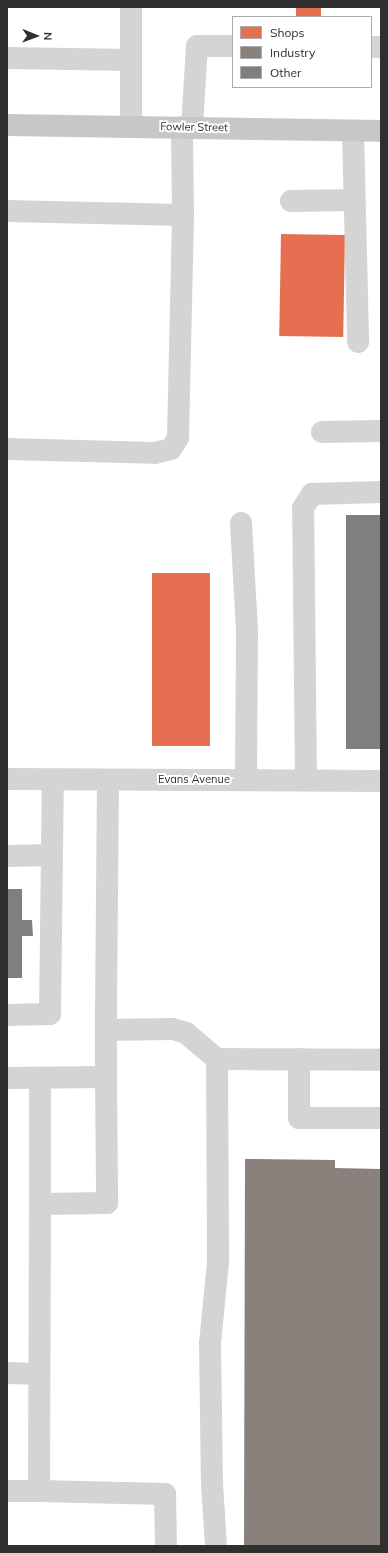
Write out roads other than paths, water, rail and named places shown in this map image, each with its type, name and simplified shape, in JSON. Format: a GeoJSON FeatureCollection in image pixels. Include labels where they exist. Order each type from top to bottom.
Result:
{"type":"FeatureCollection","features":[{"type":"Feature","properties":{"kind":"main road","name":"Fowler Street"},"geometry":{"type":"LineString","coordinates":[[7,125],[187,127],[381,132]]}},
{"type":"Feature","properties":{"kind":"street"},"geometry":{"type":"LineString","coordinates":[[131,7],[131,126]]}},
{"type":"Feature","properties":{"kind":"street"},"geometry":{"type":"LineString","coordinates":[[7,449],[155,453],[171,449],[178,438],[183,215],[187,127],[196,46],[232,46]]}},
{"type":"Feature","properties":{"kind":"street"},"geometry":{"type":"LineString","coordinates":[[7,58],[131,60]]}},
{"type":"Feature","properties":{"kind":"street"},"geometry":{"type":"LineString","coordinates":[[353,131],[358,342]]}},
{"type":"Feature","properties":{"kind":"street"},"geometry":{"type":"LineString","coordinates":[[291,201],[354,200]]}},
{"type":"Feature","properties":{"kind":"street"},"geometry":{"type":"LineString","coordinates":[[7,211],[183,215]]}},
{"type":"Feature","properties":{"kind":"street"},"geometry":{"type":"LineString","coordinates":[[322,432],[381,431]]}},
{"type":"Feature","properties":{"kind":"street"},"geometry":{"type":"LineString","coordinates":[[306,780],[302,508],[312,494],[381,492]]}},
{"type":"Feature","properties":{"kind":"street"},"geometry":{"type":"LineString","coordinates":[[241,523],[247,632],[246,779]]}},
{"type":"Feature","properties":{"kind":"street","name":"Evans Avenue"},"geometry":{"type":"LineString","coordinates":[[7,779],[246,779],[381,781]]}},
{"type":"Feature","properties":{"kind":"street"},"geometry":{"type":"LineString","coordinates":[[7,1015],[50,1014],[53,780]]}},
{"type":"Feature","properties":{"kind":"street"},"geometry":{"type":"LineString","coordinates":[[40,1204],[107,1203],[106,1030],[108,780]]}},
{"type":"Feature","properties":{"kind":"street"},"geometry":{"type":"LineString","coordinates":[[7,856],[51,855]]}},
{"type":"Feature","properties":{"kind":"street"},"geometry":{"type":"LineString","coordinates":[[106,1030],[173,1029],[186,1033],[217,1059],[381,1060]]}},
{"type":"Feature","properties":{"kind":"street"},"geometry":{"type":"LineString","coordinates":[[216,1546],[212,1484],[210,1343],[218,1262],[217,1059]]}},
{"type":"Feature","properties":{"kind":"street"},"geometry":{"type":"LineString","coordinates":[[299,1059],[299,1118],[381,1118]]}},
{"type":"Feature","properties":{"kind":"street"},"geometry":{"type":"LineString","coordinates":[[7,1078],[106,1077]]}},
{"type":"Feature","properties":{"kind":"street"},"geometry":{"type":"LineString","coordinates":[[39,1491],[40,1078]]}},
{"type":"Feature","properties":{"kind":"street"},"geometry":{"type":"LineString","coordinates":[[7,1373],[39,1374]]}},
{"type":"Feature","properties":{"kind":"street"},"geometry":{"type":"LineString","coordinates":[[7,1491],[165,1494],[166,1546]]}}]}
